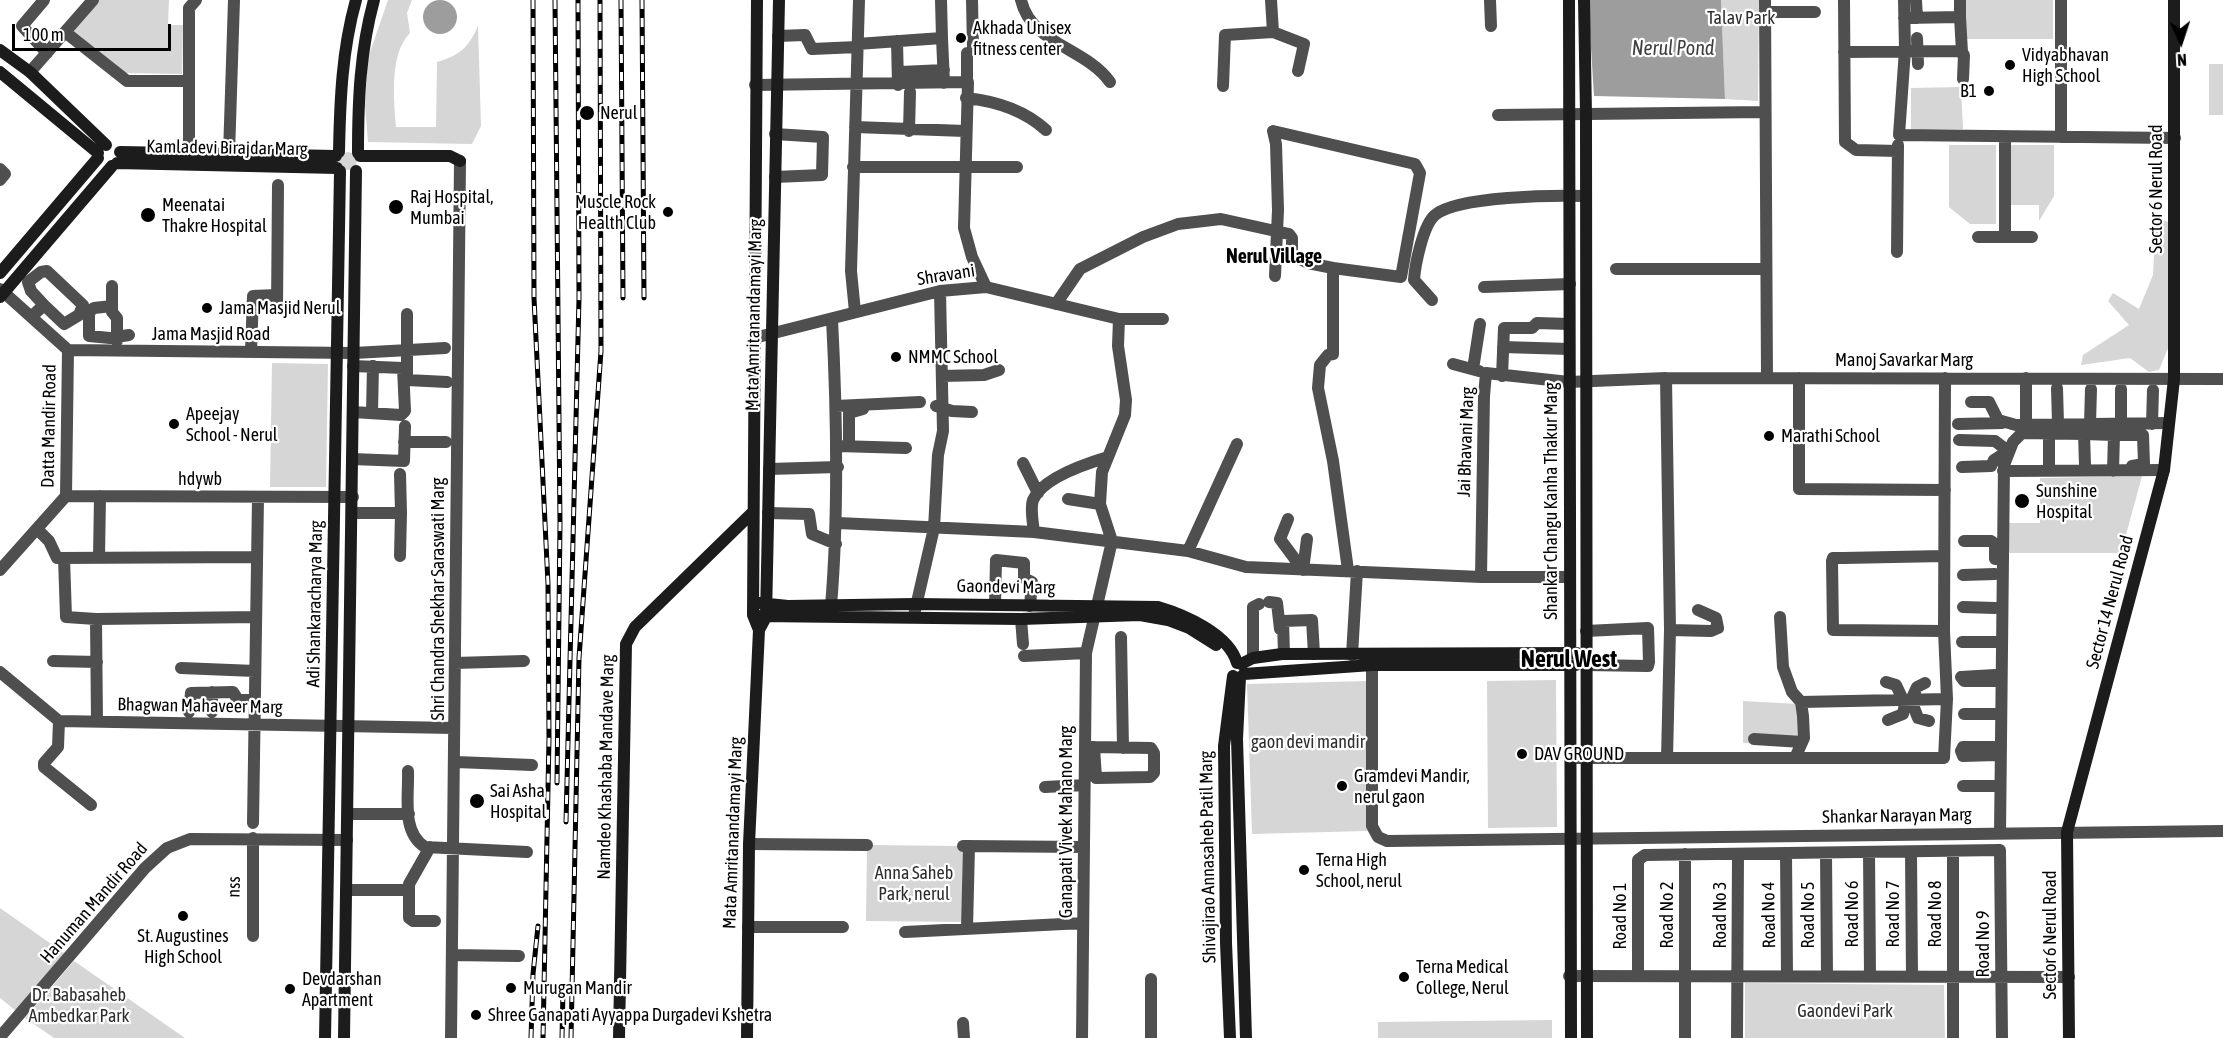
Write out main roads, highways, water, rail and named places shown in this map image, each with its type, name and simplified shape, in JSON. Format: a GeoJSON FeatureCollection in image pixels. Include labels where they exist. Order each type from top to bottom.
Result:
{"type":"FeatureCollection","features":[{"type":"Feature","properties":{"kind":"water"},"geometry":{"type":"Polygon","coordinates":[[[440,0],[452,5],[457,17],[452,29],[440,34],[428,29],[423,17],[428,5],[440,0]]]}},
{"type":"Feature","properties":{"kind":"water","name":"Nerul Pond"},"geometry":{"type":"Polygon","coordinates":[[[1588,0],[1721,0],[1725,99],[1594,96],[1588,0]]]}},
{"type":"Feature","properties":{"kind":"railway"},"geometry":{"type":"LineString","coordinates":[[533,0],[534,298],[548,584],[549,738],[543,1038]]}},
{"type":"Feature","properties":{"kind":"railway"},"geometry":{"type":"LineString","coordinates":[[555,0],[560,524],[557,783]]}},
{"type":"Feature","properties":{"kind":"railway"},"geometry":{"type":"LineString","coordinates":[[566,822],[579,298],[578,0]]}},
{"type":"Feature","properties":{"kind":"railway"},"geometry":{"type":"LineString","coordinates":[[571,1038],[579,658],[601,351],[600,0]]}},
{"type":"Feature","properties":{"kind":"railway"},"geometry":{"type":"LineString","coordinates":[[621,0],[623,298]]}},
{"type":"Feature","properties":{"kind":"railway"},"geometry":{"type":"LineString","coordinates":[[642,0],[644,298]]}},
{"type":"Feature","properties":{"kind":"railway"},"geometry":{"type":"LineString","coordinates":[[531,1038],[533,974],[538,926]]}},
{"type":"Feature","properties":{"kind":"railway"},"geometry":{"type":"LineString","coordinates":[[562,1038],[563,990]]}},
{"type":"Feature","properties":{"kind":"place","name":"Akhada Unisex fitness center"},"geometry":{"type":"Point","coordinates":[961,38]}},
{"type":"Feature","properties":{"kind":"place","name":"Vidyabhavan High School"},"geometry":{"type":"Point","coordinates":[2010,65]}},
{"type":"Feature","properties":{"kind":"place","name":"B1"},"geometry":{"type":"Point","coordinates":[1989,91]}},
{"type":"Feature","properties":{"kind":"place","name":"Nerul"},"geometry":{"type":"Point","coordinates":[587,113]}},
{"type":"Feature","properties":{"kind":"place","name":"Raj Hospital, Mumbai"},"geometry":{"type":"Point","coordinates":[396,207]}},
{"type":"Feature","properties":{"kind":"place","name":"Muscle Rock Health Club"},"geometry":{"type":"Point","coordinates":[668,212]}},
{"type":"Feature","properties":{"kind":"place","name":"Meenatai Thakre Hospital"},"geometry":{"type":"Point","coordinates":[148,215]}},
{"type":"Feature","properties":{"kind":"place","name":"Jama Masjid Nerul"},"geometry":{"type":"Point","coordinates":[207,308]}},
{"type":"Feature","properties":{"kind":"place","name":"NMMC School"},"geometry":{"type":"Point","coordinates":[896,357]}},
{"type":"Feature","properties":{"kind":"place","name":"Apeejay School - Nerul"},"geometry":{"type":"Point","coordinates":[174,424]}},
{"type":"Feature","properties":{"kind":"place","name":"Marathi School"},"geometry":{"type":"Point","coordinates":[1769,436]}},
{"type":"Feature","properties":{"kind":"place","name":"Sunshine Hospital"},"geometry":{"type":"Point","coordinates":[2022,501]}},
{"type":"Feature","properties":{"kind":"place","name":"DAV GROUND"},"geometry":{"type":"Point","coordinates":[1522,754]}},
{"type":"Feature","properties":{"kind":"place","name":"Gramdevi Mandir, nerul gaon"},"geometry":{"type":"Point","coordinates":[1342,786]}},
{"type":"Feature","properties":{"kind":"place","name":"Sai Asha Hospital"},"geometry":{"type":"Point","coordinates":[477,801]}},
{"type":"Feature","properties":{"kind":"place","name":"Terna High School, nerul"},"geometry":{"type":"Point","coordinates":[1304,870]}},
{"type":"Feature","properties":{"kind":"place","name":"St. Augustines High School"},"geometry":{"type":"Point","coordinates":[183,916]}},
{"type":"Feature","properties":{"kind":"place","name":"Terna Medical College, Nerul"},"geometry":{"type":"Point","coordinates":[1404,977]}},
{"type":"Feature","properties":{"kind":"place","name":"Murugan Mandir"},"geometry":{"type":"Point","coordinates":[511,988]}},
{"type":"Feature","properties":{"kind":"place","name":"Devdarshan Apartment"},"geometry":{"type":"Point","coordinates":[290,989]}},
{"type":"Feature","properties":{"kind":"place","name":"Shree Ganapati Ayyappa Durgadevi Kshetra"},"geometry":{"type":"Point","coordinates":[476,1015]}},
{"type":"Feature","properties":{"kind":"district","name":"Nerul Village"},"geometry":{"type":"Point","coordinates":[1274,257]}},
{"type":"Feature","properties":{"kind":"district","name":"Nerul West"},"geometry":{"type":"Point","coordinates":[1569,659]}},
{"type":"Feature","properties":{"kind":"park label","name":"Talav Park"},"geometry":{"type":"Point","coordinates":[1741,18]}},
{"type":"Feature","properties":{"kind":"park label","name":"gaon devi mandir"},"geometry":{"type":"Point","coordinates":[1308,742]}},
{"type":"Feature","properties":{"kind":"park label","name":"Anna Saheb Park, nerul"},"geometry":{"type":"Point","coordinates":[914,883]}},
{"type":"Feature","properties":{"kind":"park label","name":"Dr. Babasaheb Ambedkar Park"},"geometry":{"type":"Point","coordinates":[79,1005]}},
{"type":"Feature","properties":{"kind":"park label","name":"Gaondevi Park"},"geometry":{"type":"Point","coordinates":[1845,1011]}}]}
